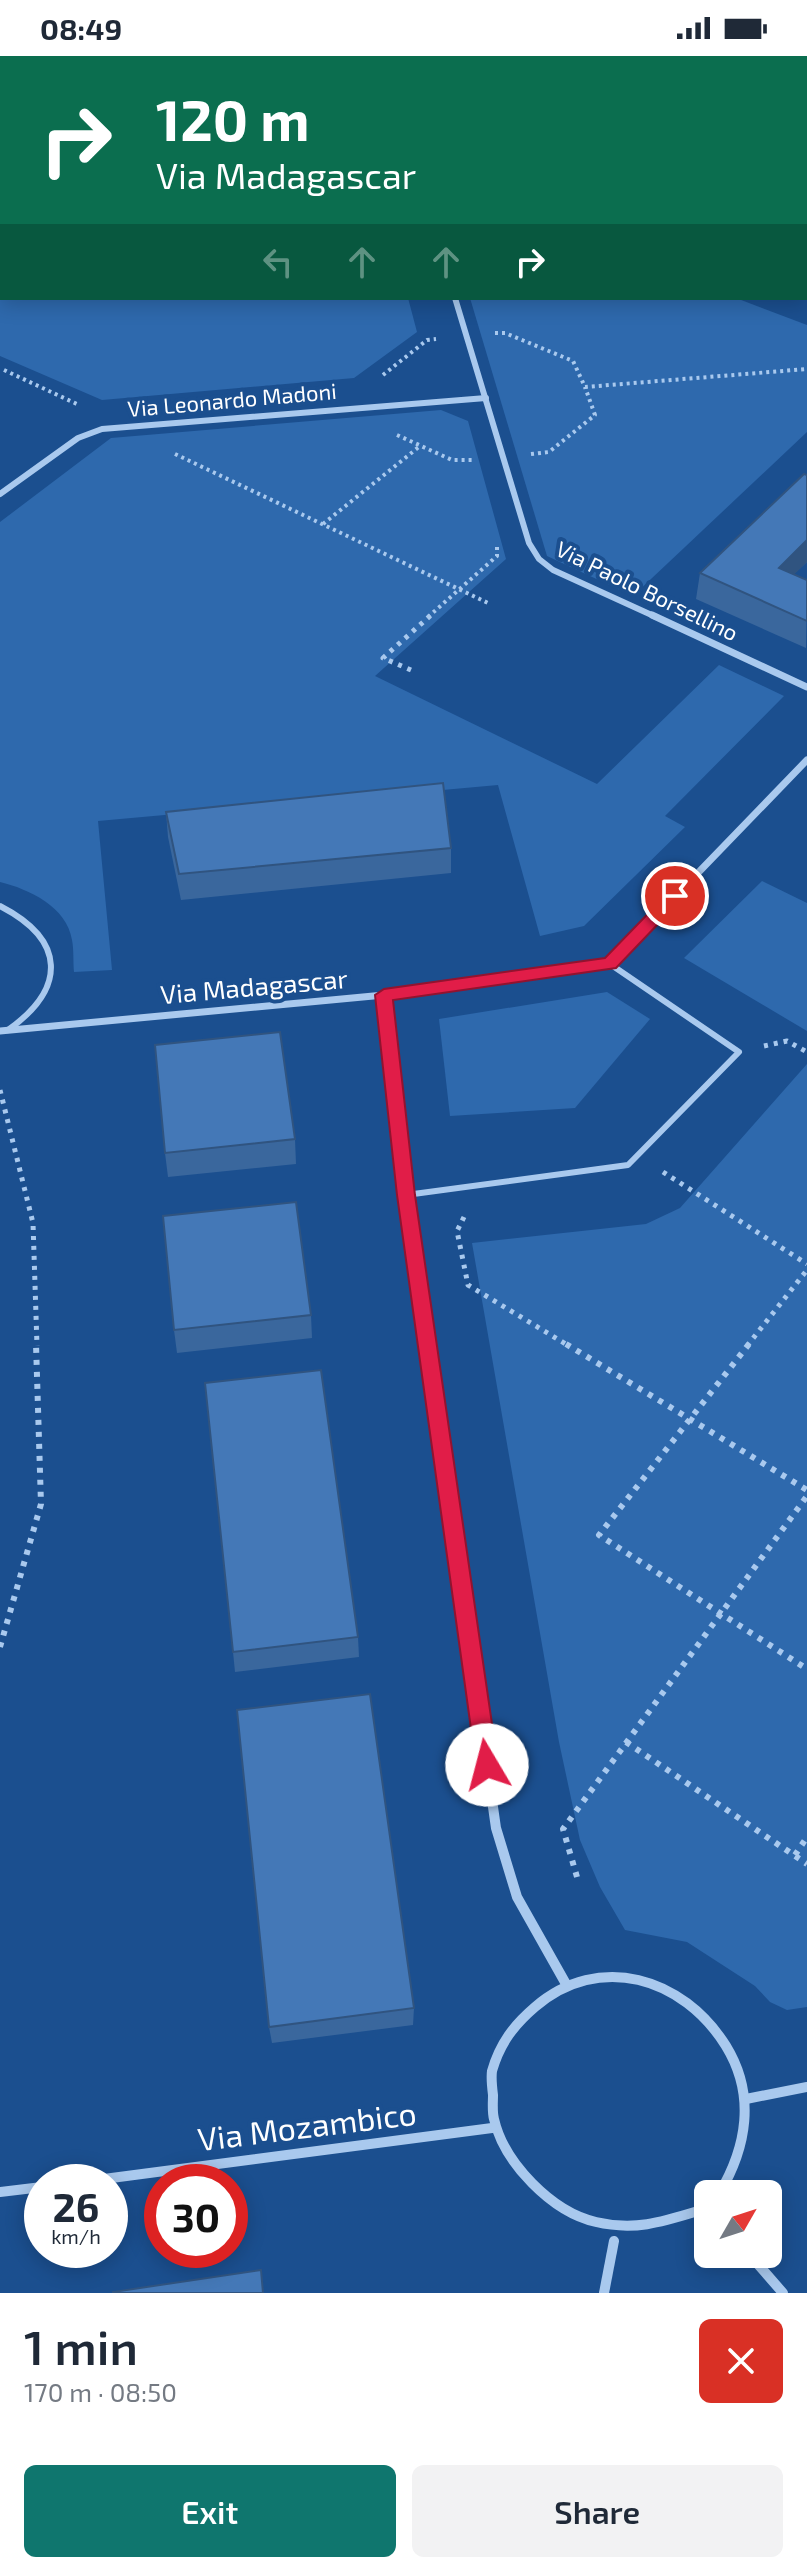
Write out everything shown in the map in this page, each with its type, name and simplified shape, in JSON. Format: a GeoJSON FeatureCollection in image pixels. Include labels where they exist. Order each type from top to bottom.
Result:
{"type":"FeatureCollection","features":[{"type":"Feature","properties":{"kind":"street","name":"Via Paolo Borsellino"},"geometry":{"type":"LineString","coordinates":[[456,300],[529,543],[539,559],[553,570],[807,687]]}},
{"type":"Feature","properties":{"kind":"street","name":"Via Leonardo Madoni"},"geometry":{"type":"LineString","coordinates":[[0,494],[78,438],[102,429],[486,398]]}},
{"type":"Feature","properties":{"kind":"street"},"geometry":{"type":"LineString","coordinates":[[610,964],[807,760]]}},
{"type":"Feature","properties":{"kind":"street","name":"Via Madagascar"},"geometry":{"type":"LineString","coordinates":[[4,1031],[384,995],[610,964]]}},
{"type":"Feature","properties":{"kind":"street"},"geometry":{"type":"LineString","coordinates":[[384,995],[406,1195],[496,1828],[517,1897],[566,1984]]}},
{"type":"Feature","properties":{"kind":"street"},"geometry":{"type":"LineString","coordinates":[[534,2204],[508,2169],[492,2128],[490,2091],[502,2046],[513,2026],[536,2001],[566,1984],[603,1976],[643,1980],[680,1996],[711,2023],[734,2059],[746,2099],[745,2139],[730,2180]]}},
{"type":"Feature","properties":{"kind":"street"},"geometry":{"type":"LineString","coordinates":[[746,2099],[807,2087]]}},
{"type":"Feature","properties":{"kind":"street","name":"Via Mozambico"},"geometry":{"type":"LineString","coordinates":[[128,2176],[492,2128]]}},
{"type":"Feature","properties":{"kind":"street"},"geometry":{"type":"LineString","coordinates":[[0,2192],[24,2189]]}},
{"type":"Feature","properties":{"kind":"street"},"geometry":{"type":"LineString","coordinates":[[660,2235],[682,2227],[694,2218]]}},
{"type":"Feature","properties":{"kind":"street"},"geometry":{"type":"LineString","coordinates":[[600,2237],[620,2241],[604,2293]]}},
{"type":"Feature","properties":{"kind":"street"},"geometry":{"type":"LineString","coordinates":[[761,2268],[783,2293]]}},
{"type":"Feature","properties":{"kind":"lane"},"geometry":{"type":"LineString","coordinates":[[0,906],[27,919],[45,938],[53,962],[49,987],[33,1011],[4,1031]]}},
{"type":"Feature","properties":{"kind":"lane"},"geometry":{"type":"LineString","coordinates":[[406,1195],[628,1165],[739,1052],[610,964]]}},
{"type":"Feature","properties":{"kind":"path"},"geometry":{"type":"LineString","coordinates":[[505,333],[573,361],[585,387],[595,415],[549,452]]}},
{"type":"Feature","properties":{"kind":"path"},"geometry":{"type":"LineString","coordinates":[[378,379],[427,340],[443,338]]}},
{"type":"Feature","properties":{"kind":"path"},"geometry":{"type":"LineString","coordinates":[[585,387],[807,369]]}},
{"type":"Feature","properties":{"kind":"path"},"geometry":{"type":"LineString","coordinates":[[4,370],[82,407]]}},
{"type":"Feature","properties":{"kind":"path"},"geometry":{"type":"LineString","coordinates":[[389,431],[452,460],[475,460],[478,474]]}},
{"type":"Feature","properties":{"kind":"path"},"geometry":{"type":"LineString","coordinates":[[323,524],[420,446]]}},
{"type":"Feature","properties":{"kind":"path"},"geometry":{"type":"LineString","coordinates":[[162,448],[488,603]]}},
{"type":"Feature","properties":{"kind":"path"},"geometry":{"type":"LineString","coordinates":[[411,670],[383,658],[497,556],[497,546]]}},
{"type":"Feature","properties":{"kind":"path"},"geometry":{"type":"LineString","coordinates":[[739,1052],[787,1041],[807,1052]]}},
{"type":"Feature","properties":{"kind":"path"},"geometry":{"type":"LineString","coordinates":[[0,1090],[33,1223],[41,1504],[0,1647]]}},
{"type":"Feature","properties":{"kind":"path"},"geometry":{"type":"LineString","coordinates":[[637,1156],[807,1267],[599,1535],[807,1669]]}},
{"type":"Feature","properties":{"kind":"path"},"geometry":{"type":"LineString","coordinates":[[465,1187],[469,1206],[457,1231],[468,1285],[807,1490]]}},
{"type":"Feature","properties":{"kind":"path"},"geometry":{"type":"LineString","coordinates":[[577,1877],[563,1829],[807,1496]]}},
{"type":"Feature","properties":{"kind":"path"},"geometry":{"type":"LineString","coordinates":[[626,1742],[807,1864]]}},
{"type":"Feature","properties":{"kind":"path"},"geometry":{"type":"LineString","coordinates":[[795,1855],[807,1837]]}},
{"type":"Feature","properties":{"kind":"shaded area"},"geometry":{"type":"Polygon","coordinates":[[[0,300],[409,300],[417,332],[354,378],[102,400],[0,356],[0,300]]]}},
{"type":"Feature","properties":{"kind":"shaded area"},"geometry":{"type":"Polygon","coordinates":[[[471,300],[741,300],[807,325],[807,432],[633,596],[547,556],[471,300]]]}},
{"type":"Feature","properties":{"kind":"shaded area"},"geometry":{"type":"Polygon","coordinates":[[[441,410],[468,421],[506,559],[375,676],[597,784],[719,665],[784,696],[665,816],[685,827],[584,926],[540,936],[498,785],[98,821],[112,970],[74,972],[72,940],[63,918],[45,901],[23,889],[0,882],[0,522],[111,438],[441,410]]]}},
{"type":"Feature","properties":{"kind":"shaded area"},"geometry":{"type":"Polygon","coordinates":[[[762,881],[807,903],[807,1031],[684,958],[762,881]]]}},
{"type":"Feature","properties":{"kind":"shaded area"},"geometry":{"type":"Polygon","coordinates":[[[607,992],[650,1019],[575,1108],[450,1116],[439,1019],[607,992]]]}},
{"type":"Feature","properties":{"kind":"shaded area"},"geometry":{"type":"Polygon","coordinates":[[[807,1064],[807,2007],[787,2010],[770,2002],[755,1986],[687,1942],[625,1930],[600,1887],[580,1840],[559,1742],[472,1243],[646,1224],[680,1208],[807,1064]]]}},
{"type":"Feature","properties":{"kind":"building"},"geometry":{"type":"Polygon","coordinates":[[[804,474],[807,475],[807,540],[779,568],[807,580],[807,621],[700,573],[804,474]]]}},
{"type":"Feature","properties":{"kind":"building"},"geometry":{"type":"Polygon","coordinates":[[[443,783],[451,848],[179,874],[166,812],[443,783]]]}},
{"type":"Feature","properties":{"kind":"building"},"geometry":{"type":"Polygon","coordinates":[[[280,1032],[295,1139],[165,1153],[155,1045],[280,1032]]]}},
{"type":"Feature","properties":{"kind":"building"},"geometry":{"type":"Polygon","coordinates":[[[296,1202],[311,1315],[174,1330],[163,1216],[296,1202]]]}},
{"type":"Feature","properties":{"kind":"building"},"geometry":{"type":"Polygon","coordinates":[[[321,1370],[358,1637],[233,1652],[205,1383],[321,1370]]]}},
{"type":"Feature","properties":{"kind":"building"},"geometry":{"type":"Polygon","coordinates":[[[370,1694],[414,2008],[269,2027],[237,1710],[370,1694]]]}},
{"type":"Feature","properties":{"kind":"building"},"geometry":{"type":"Polygon","coordinates":[[[261,2270],[263,2293],[113,2293],[113,2292],[261,2270]]]}},
{"type":"Feature","properties":{"kind":"route"},"geometry":{"type":"LineString","coordinates":[[487,1765],[406,1195],[384,995],[610,964],[675,896]]}}]}
